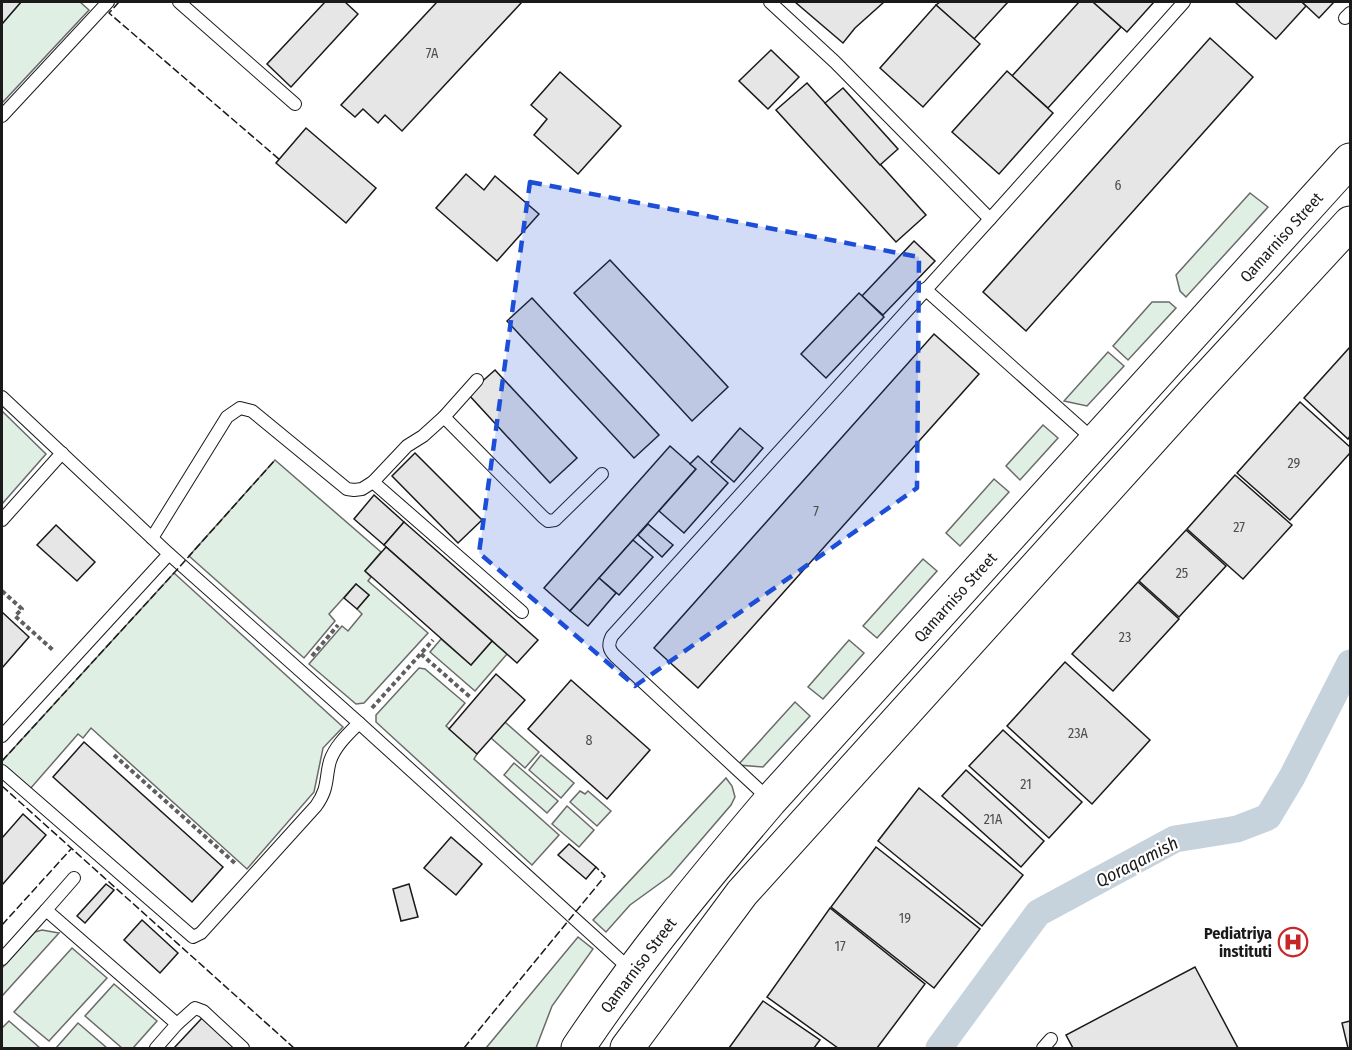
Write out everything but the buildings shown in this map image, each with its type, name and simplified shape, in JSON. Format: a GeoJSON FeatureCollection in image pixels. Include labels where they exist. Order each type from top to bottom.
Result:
{"type":"FeatureCollection","features":[{"type":"Feature","properties":{"kind":"main road","name":"Qamarniso Street"},"geometry":{"type":"LineString","coordinates":[[578,1048],[632,971],[703,880],[770,801],[1350,160]]}},
{"type":"Feature","properties":{"kind":"main road"},"geometry":{"type":"LineString","coordinates":[[627,1048],[742,893],[1195,391],[1350,224]]}},
{"type":"Feature","properties":{"kind":"lane"},"geometry":{"type":"LineString","coordinates":[[2,116],[108,2]]}},
{"type":"Feature","properties":{"kind":"lane"},"geometry":{"type":"LineString","coordinates":[[179,2],[295,104]]}},
{"type":"Feature","properties":{"kind":"lane"},"geometry":{"type":"LineString","coordinates":[[770,2],[835,62],[990,219]]}},
{"type":"Feature","properties":{"kind":"lane"},"geometry":{"type":"LineString","coordinates":[[770,801],[609,650],[612,636],[1184,2]]}},
{"type":"Feature","properties":{"kind":"lane"},"geometry":{"type":"LineString","coordinates":[[925,289],[1095,441]]}},
{"type":"Feature","properties":{"kind":"lane"},"geometry":{"type":"LineString","coordinates":[[152,538],[227,417],[240,408],[252,411],[347,489],[354,490],[362,489],[373,482],[407,446],[423,436],[444,417],[477,380]]}},
{"type":"Feature","properties":{"kind":"lane"},"geometry":{"type":"LineString","coordinates":[[2,397],[169,554],[632,971]]}},
{"type":"Feature","properties":{"kind":"lane"},"geometry":{"type":"LineString","coordinates":[[444,417],[548,521],[555,520],[602,474]]}},
{"type":"Feature","properties":{"kind":"lane"},"geometry":{"type":"LineString","coordinates":[[2,520],[63,453]]}},
{"type":"Feature","properties":{"kind":"lane"},"geometry":{"type":"LineString","coordinates":[[373,482],[522,612]]}},
{"type":"Feature","properties":{"kind":"lane"},"geometry":{"type":"LineString","coordinates":[[2,736],[169,554]]}},
{"type":"Feature","properties":{"kind":"lane"},"geometry":{"type":"LineString","coordinates":[[2,771],[193,937],[201,933],[316,806],[324,795],[334,753],[359,723]]}},
{"type":"Feature","properties":{"kind":"lane"},"geometry":{"type":"LineString","coordinates":[[2,959],[74,878]]}},
{"type":"Feature","properties":{"kind":"lane"},"geometry":{"type":"LineString","coordinates":[[46,910],[177,1024]]}},
{"type":"Feature","properties":{"kind":"lane"},"geometry":{"type":"LineString","coordinates":[[159,1048],[177,1024],[195,1008],[243,1048]]}},
{"type":"Feature","properties":{"kind":"path"},"geometry":{"type":"LineString","coordinates":[[2,591],[22,609],[15,616],[68,663]]}},
{"type":"Feature","properties":{"kind":"path"},"geometry":{"type":"LineString","coordinates":[[299,670],[338,625]]}},
{"type":"Feature","properties":{"kind":"path"},"geometry":{"type":"LineString","coordinates":[[359,723],[433,640]]}},
{"type":"Feature","properties":{"kind":"path"},"geometry":{"type":"LineString","coordinates":[[421,654],[470,697]]}},
{"type":"Feature","properties":{"kind":"path"},"geometry":{"type":"LineString","coordinates":[[114,755],[251,878]]}},
{"type":"Feature","properties":{"kind":"highlighted area"},"geometry":{"type":"Polygon","coordinates":[[[530,182],[919,257],[917,488],[635,686],[479,553],[530,182]]]}},
{"type":"Feature","properties":{"kind":"green space"},"geometry":{"type":"Polygon","coordinates":[[[21,2],[80,2],[89,10],[2,103],[2,24],[21,2]]]}},
{"type":"Feature","properties":{"kind":"green space"},"geometry":{"type":"Polygon","coordinates":[[[1250,193],[1268,207],[1186,297],[1180,291],[1176,275],[1250,193]]]}},
{"type":"Feature","properties":{"kind":"green space"},"geometry":{"type":"Polygon","coordinates":[[[1152,302],[1169,302],[1176,308],[1128,360],[1113,346],[1152,302]]]}},
{"type":"Feature","properties":{"kind":"green space"},"geometry":{"type":"Polygon","coordinates":[[[1108,352],[1124,366],[1087,406],[1064,401],[1108,352]]]}},
{"type":"Feature","properties":{"kind":"green space"},"geometry":{"type":"Polygon","coordinates":[[[2,411],[46,454],[2,504],[2,411]]]}},
{"type":"Feature","properties":{"kind":"green space"},"geometry":{"type":"Polygon","coordinates":[[[1043,425],[1058,438],[1020,480],[1006,466],[1043,425]]]}},
{"type":"Feature","properties":{"kind":"green space"},"geometry":{"type":"Polygon","coordinates":[[[275,460],[381,552],[365,571],[371,577],[368,581],[428,633],[364,703],[356,704],[309,664],[342,626],[348,631],[362,614],[357,609],[369,595],[356,584],[329,614],[335,621],[304,658],[189,556],[275,460]]]}},
{"type":"Feature","properties":{"kind":"green space"},"geometry":{"type":"Polygon","coordinates":[[[994,479],[1009,492],[960,546],[946,533],[994,479]]]}},
{"type":"Feature","properties":{"kind":"green space"},"geometry":{"type":"Polygon","coordinates":[[[923,559],[937,571],[877,638],[863,626],[923,559]]]}},
{"type":"Feature","properties":{"kind":"green space"},"geometry":{"type":"Polygon","coordinates":[[[174,573],[343,727],[323,748],[314,792],[247,869],[91,728],[83,738],[78,734],[30,789],[2,764],[2,761],[174,573]]]}},
{"type":"Feature","properties":{"kind":"green space"},"geometry":{"type":"Polygon","coordinates":[[[441,639],[471,665],[492,641],[507,654],[475,691],[430,652],[441,639]]]}},
{"type":"Feature","properties":{"kind":"green space"},"geometry":{"type":"Polygon","coordinates":[[[849,640],[864,653],[823,699],[808,687],[849,640]]]}},
{"type":"Feature","properties":{"kind":"green space"},"geometry":{"type":"Polygon","coordinates":[[[419,668],[425,669],[465,703],[446,726],[477,754],[474,759],[559,835],[532,865],[376,722],[376,715],[419,668]]]}},
{"type":"Feature","properties":{"kind":"green space"},"geometry":{"type":"Polygon","coordinates":[[[795,702],[810,716],[763,767],[738,765],[795,702]]]}},
{"type":"Feature","properties":{"kind":"green space"},"geometry":{"type":"Polygon","coordinates":[[[505,722],[539,752],[525,768],[491,738],[505,722]]]}},
{"type":"Feature","properties":{"kind":"green space"},"geometry":{"type":"Polygon","coordinates":[[[541,755],[574,783],[561,798],[529,770],[541,755]]]}},
{"type":"Feature","properties":{"kind":"green space"},"geometry":{"type":"Polygon","coordinates":[[[514,763],[558,801],[547,813],[504,775],[514,763]]]}},
{"type":"Feature","properties":{"kind":"green space"},"geometry":{"type":"Polygon","coordinates":[[[726,778],[732,786],[735,797],[731,805],[670,876],[630,905],[606,932],[593,920],[726,778]]]}},
{"type":"Feature","properties":{"kind":"green space"},"geometry":{"type":"Polygon","coordinates":[[[580,791],[585,794],[588,791],[611,811],[597,826],[570,802],[580,791]]]}},
{"type":"Feature","properties":{"kind":"green space"},"geometry":{"type":"Polygon","coordinates":[[[567,806],[594,830],[579,847],[552,824],[567,806]]]}},
{"type":"Feature","properties":{"kind":"green space"},"geometry":{"type":"Polygon","coordinates":[[[42,930],[59,933],[2,996],[2,968],[35,932],[42,930]]]}},
{"type":"Feature","properties":{"kind":"green space"},"geometry":{"type":"Polygon","coordinates":[[[578,937],[593,949],[552,1006],[536,1048],[486,1048],[578,937]]]}},
{"type":"Feature","properties":{"kind":"green space"},"geometry":{"type":"Polygon","coordinates":[[[72,948],[107,978],[49,1041],[14,1012],[72,948]]]}},
{"type":"Feature","properties":{"kind":"green space"},"geometry":{"type":"Polygon","coordinates":[[[114,984],[157,1021],[133,1048],[122,1048],[85,1016],[114,984]]]}},
{"type":"Feature","properties":{"kind":"green space"},"geometry":{"type":"Polygon","coordinates":[[[9,1021],[40,1048],[2,1048],[2,1028],[9,1021]]]}},
{"type":"Feature","properties":{"kind":"green space"},"geometry":{"type":"Polygon","coordinates":[[[78,1023],[107,1048],[56,1048],[78,1023]]]}},
{"type":"Feature","properties":{"kind":"waterway","name":"Qoraqamish"},"geometry":{"type":"LineString","coordinates":[[939,1048],[1038,913],[1175,839],[1237,829],[1268,817],[1292,777],[1350,663]]}},
{"type":"Feature","properties":{"kind":"fence"},"geometry":{"type":"LineString","coordinates":[[119,2],[109,13],[280,160]]}},
{"type":"Feature","properties":{"kind":"fence"},"geometry":{"type":"LineString","coordinates":[[2,761],[275,460]]}},
{"type":"Feature","properties":{"kind":"fence"},"geometry":{"type":"LineString","coordinates":[[2,786],[294,1048]]}},
{"type":"Feature","properties":{"kind":"fence"},"geometry":{"type":"LineString","coordinates":[[2,925],[71,849]]}},
{"type":"Feature","properties":{"kind":"fence"},"geometry":{"type":"LineString","coordinates":[[464,1048],[605,876],[596,867]]}},
{"type":"Feature","properties":{"kind":"place","name":"Pediatriya instituti"},"geometry":{"type":"Point","coordinates":[1293,942]}}]}
